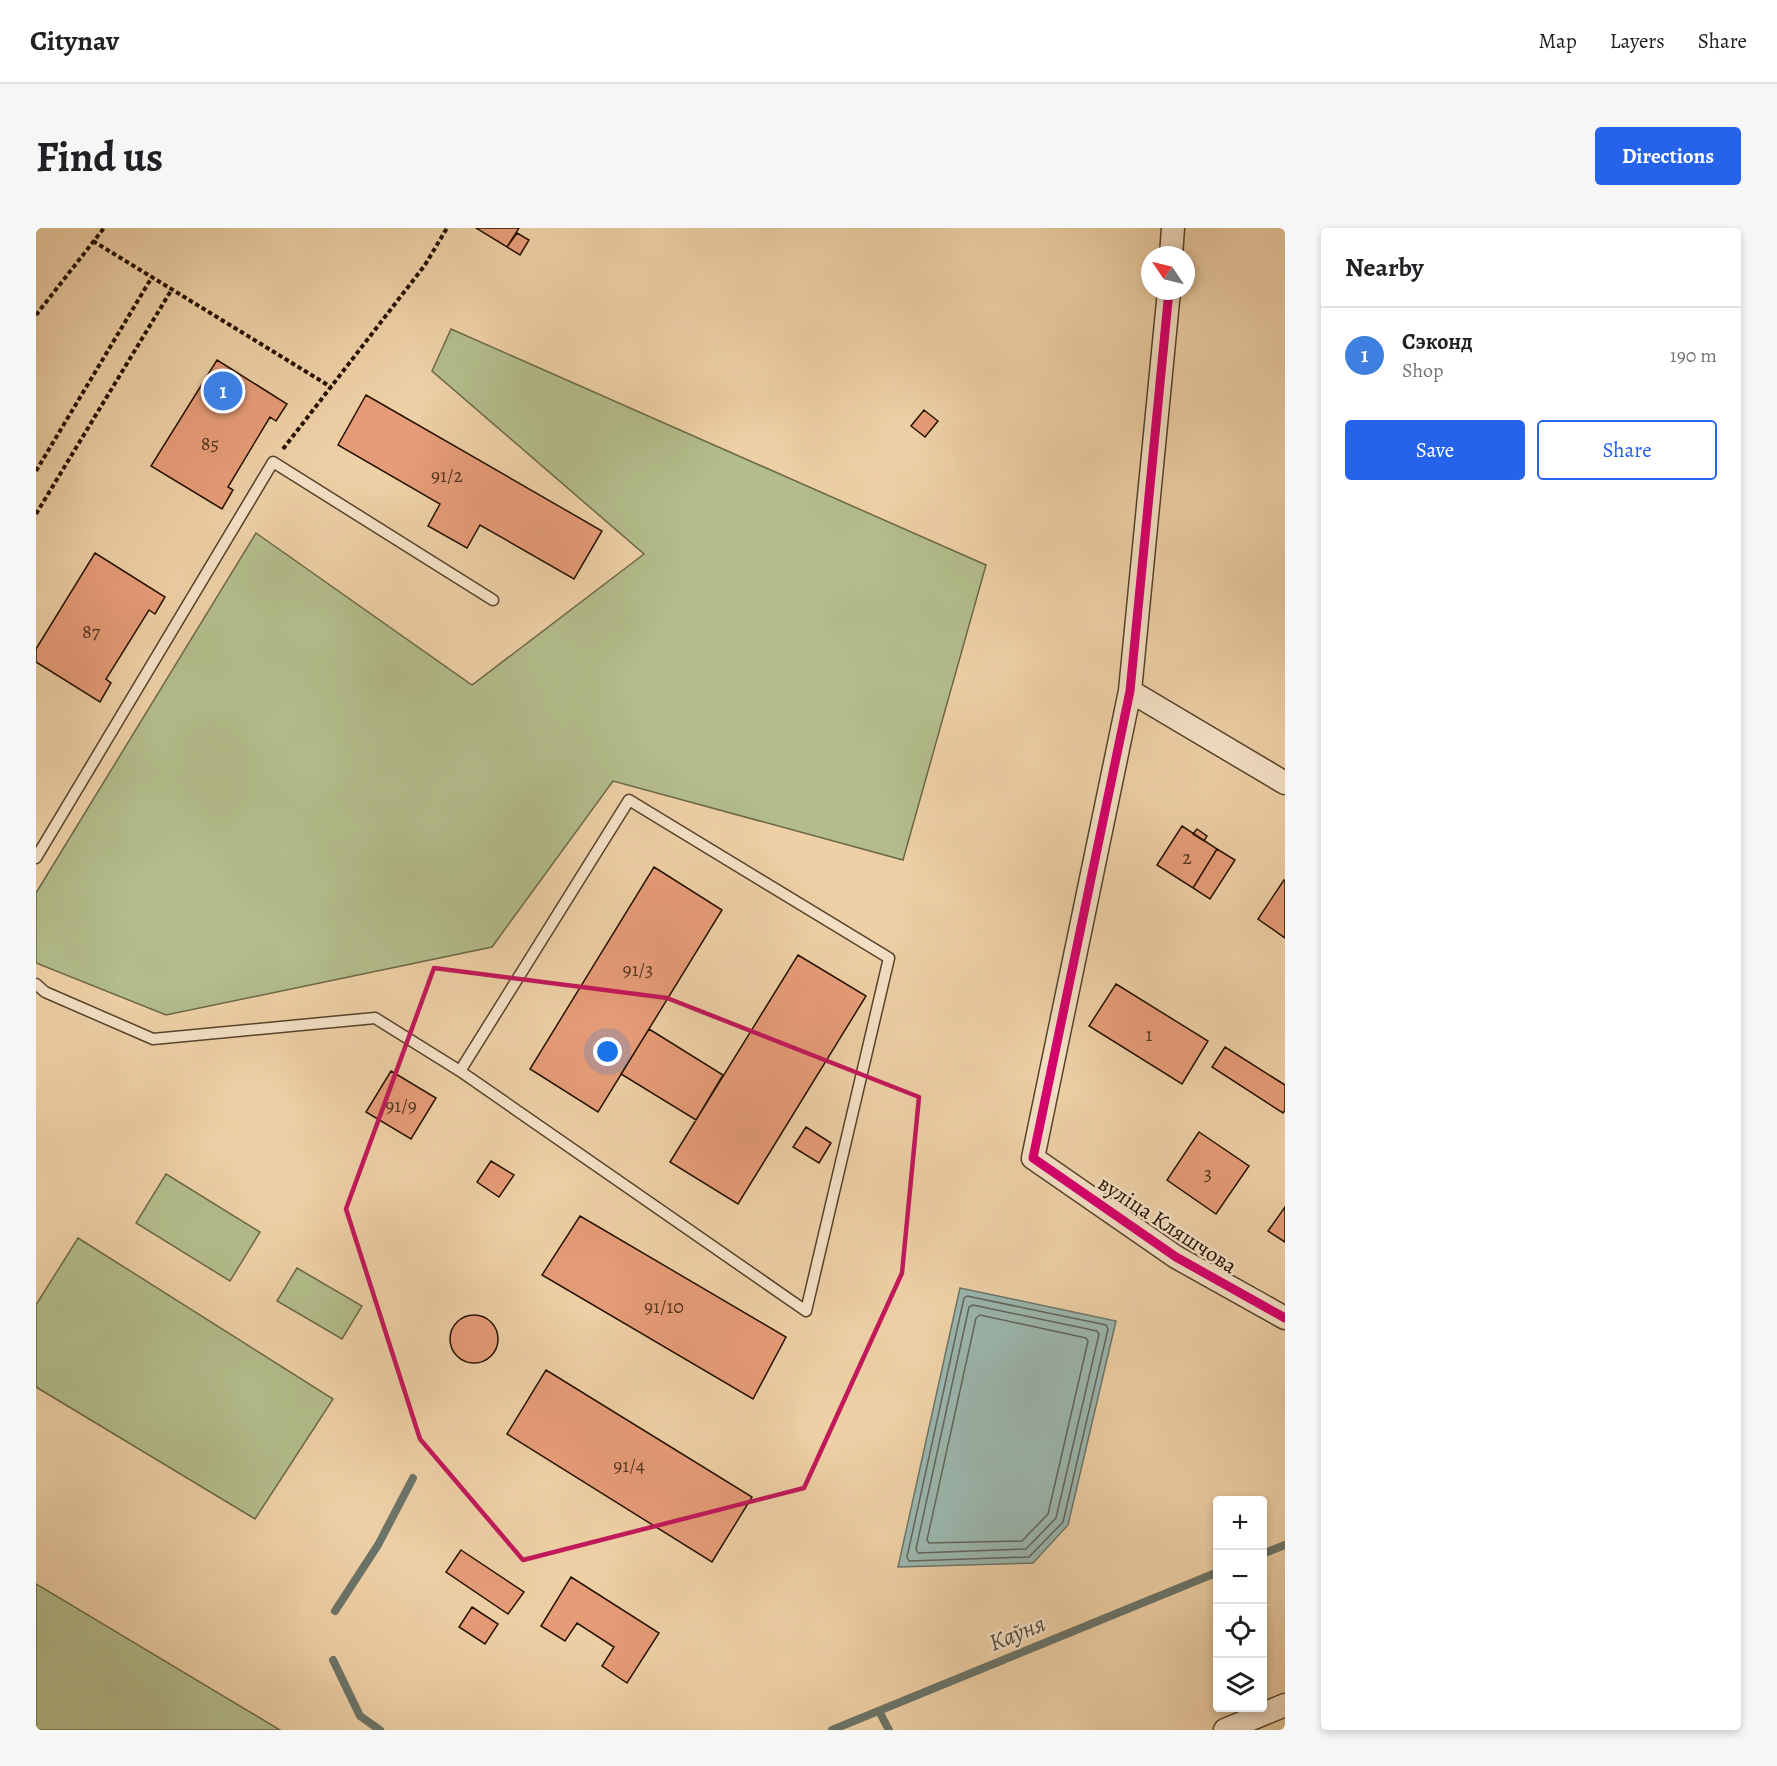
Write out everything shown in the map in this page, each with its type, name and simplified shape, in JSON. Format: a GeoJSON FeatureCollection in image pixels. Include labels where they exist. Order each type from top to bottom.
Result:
{"type":"FeatureCollection","features":[{"type":"Feature","properties":{"kind":"street"},"geometry":{"type":"LineString","coordinates":[[1172,246],[1173,228]]}},
{"type":"Feature","properties":{"kind":"street"},"geometry":{"type":"LineString","coordinates":[[1168,300],[1130,691],[1285,783]]}},
{"type":"Feature","properties":{"kind":"street","name":"вуліца Кляшчова"},"geometry":{"type":"LineString","coordinates":[[1130,691],[1033,1158],[1176,1257],[1285,1318]]}},
{"type":"Feature","properties":{"kind":"street"},"geometry":{"type":"LineString","coordinates":[[1225,1730],[1285,1705]]}},
{"type":"Feature","properties":{"kind":"lane"},"geometry":{"type":"LineString","coordinates":[[36,858],[273,462],[493,600]]}},
{"type":"Feature","properties":{"kind":"lane"},"geometry":{"type":"LineString","coordinates":[[36,984],[45,992],[153,1039],[375,1018],[460,1071],[806,1311],[889,958],[629,800],[460,1071]]}},
{"type":"Feature","properties":{"kind":"path"},"geometry":{"type":"LineString","coordinates":[[37,313],[104,228]]}},
{"type":"Feature","properties":{"kind":"path"},"geometry":{"type":"LineString","coordinates":[[273,462],[425,265],[447,228]]}},
{"type":"Feature","properties":{"kind":"path"},"geometry":{"type":"LineString","coordinates":[[93,240],[331,387]]}},
{"type":"Feature","properties":{"kind":"path"},"geometry":{"type":"LineString","coordinates":[[36,471],[152,277]]}},
{"type":"Feature","properties":{"kind":"path"},"geometry":{"type":"LineString","coordinates":[[36,514],[172,290]]}},
{"type":"Feature","properties":{"kind":"highlighted area"},"geometry":{"type":"Polygon","coordinates":[[[434,968],[667,998],[919,1097],[902,1273],[804,1488],[523,1560],[420,1439],[346,1209],[434,968]]]}},
{"type":"Feature","properties":{"kind":"green space"},"geometry":{"type":"Polygon","coordinates":[[[451,329],[986,565],[903,860],[613,781],[492,947],[166,1015],[36,963],[36,893],[256,533],[472,685],[644,554],[432,371],[451,329]]]}},
{"type":"Feature","properties":{"kind":"green space"},"geometry":{"type":"Polygon","coordinates":[[[166,1174],[260,1232],[230,1281],[136,1223],[166,1174]]]}},
{"type":"Feature","properties":{"kind":"green space"},"geometry":{"type":"Polygon","coordinates":[[[78,1238],[333,1399],[255,1519],[36,1387],[36,1305],[78,1238]]]}},
{"type":"Feature","properties":{"kind":"green space"},"geometry":{"type":"Polygon","coordinates":[[[297,1268],[362,1306],[342,1339],[277,1301],[297,1268]]]}},
{"type":"Feature","properties":{"kind":"green space"},"geometry":{"type":"Polygon","coordinates":[[[36,1584],[280,1730],[36,1730],[36,1584]]]}},
{"type":"Feature","properties":{"kind":"water"},"geometry":{"type":"Polygon","coordinates":[[[960,1288],[1116,1321],[1068,1525],[1033,1563],[898,1567],[960,1288]]]}},
{"type":"Feature","properties":{"kind":"building"},"geometry":{"type":"Polygon","coordinates":[[[476,228],[519,228],[507,247],[476,228]]]}},
{"type":"Feature","properties":{"kind":"building"},"geometry":{"type":"Polygon","coordinates":[[[517,233],[529,240],[520,255],[507,247],[517,233]]]}},
{"type":"Feature","properties":{"kind":"building"},"geometry":{"type":"Polygon","coordinates":[[[217,360],[287,404],[276,421],[270,417],[228,487],[233,490],[222,509],[151,466],[217,360]]]}},
{"type":"Feature","properties":{"kind":"building"},"geometry":{"type":"Polygon","coordinates":[[[366,395],[602,531],[574,579],[480,525],[467,548],[428,526],[440,504],[338,445],[366,395]]]}},
{"type":"Feature","properties":{"kind":"building"},"geometry":{"type":"Polygon","coordinates":[[[924,410],[938,421],[925,437],[911,426],[924,410]]]}},
{"type":"Feature","properties":{"kind":"building"},"geometry":{"type":"Polygon","coordinates":[[[95,553],[165,597],[155,614],[149,610],[106,679],[111,683],[100,702],[36,662],[36,649],[95,553]]]}},
{"type":"Feature","properties":{"kind":"building"},"geometry":{"type":"Polygon","coordinates":[[[1182,826],[1217,849],[1193,888],[1157,865],[1182,826]]]}},
{"type":"Feature","properties":{"kind":"building"},"geometry":{"type":"Polygon","coordinates":[[[1197,829],[1207,836],[1204,841],[1193,834],[1197,829]]]}},
{"type":"Feature","properties":{"kind":"building"},"geometry":{"type":"Polygon","coordinates":[[[1217,849],[1235,860],[1210,899],[1193,888],[1217,849]]]}},
{"type":"Feature","properties":{"kind":"building"},"geometry":{"type":"Polygon","coordinates":[[[654,867],[722,910],[598,1112],[530,1069],[654,867]]]}},
{"type":"Feature","properties":{"kind":"building"},"geometry":{"type":"Polygon","coordinates":[[[1285,881],[1285,938],[1258,919],[1285,881]]]}},
{"type":"Feature","properties":{"kind":"building"},"geometry":{"type":"Polygon","coordinates":[[[798,955],[866,996],[738,1204],[670,1162],[798,955]]]}},
{"type":"Feature","properties":{"kind":"building"},"geometry":{"type":"Polygon","coordinates":[[[1116,984],[1208,1041],[1182,1084],[1089,1026],[1116,984]]]}},
{"type":"Feature","properties":{"kind":"building"},"geometry":{"type":"Polygon","coordinates":[[[649,1029],[723,1075],[696,1120],[621,1074],[649,1029]]]}},
{"type":"Feature","properties":{"kind":"building"},"geometry":{"type":"Polygon","coordinates":[[[1225,1047],[1285,1085],[1283,1113],[1212,1067],[1225,1047]]]}},
{"type":"Feature","properties":{"kind":"building"},"geometry":{"type":"Polygon","coordinates":[[[391,1071],[436,1098],[411,1139],[366,1112],[391,1071]]]}},
{"type":"Feature","properties":{"kind":"building"},"geometry":{"type":"Polygon","coordinates":[[[806,1127],[831,1143],[819,1163],[793,1147],[806,1127]]]}},
{"type":"Feature","properties":{"kind":"building"},"geometry":{"type":"Polygon","coordinates":[[[1199,1132],[1249,1166],[1216,1214],[1167,1180],[1199,1132]]]}},
{"type":"Feature","properties":{"kind":"building"},"geometry":{"type":"Polygon","coordinates":[[[491,1161],[514,1175],[499,1197],[477,1182],[491,1161]]]}},
{"type":"Feature","properties":{"kind":"building"},"geometry":{"type":"Polygon","coordinates":[[[1285,1207],[1285,1242],[1268,1231],[1285,1207]]]}},
{"type":"Feature","properties":{"kind":"building"},"geometry":{"type":"Polygon","coordinates":[[[580,1216],[786,1337],[753,1399],[542,1275],[580,1216]]]}},
{"type":"Feature","properties":{"kind":"building"},"geometry":{"type":"Polygon","coordinates":[[[469,1315],[479,1315],[491,1322],[498,1334],[498,1344],[491,1356],[479,1363],[469,1363],[454,1352],[450,1344],[450,1334],[461,1319],[469,1315]]]}},
{"type":"Feature","properties":{"kind":"building"},"geometry":{"type":"Polygon","coordinates":[[[546,1370],[752,1497],[712,1562],[507,1434],[546,1370]]]}},
{"type":"Feature","properties":{"kind":"building"},"geometry":{"type":"Polygon","coordinates":[[[461,1550],[524,1592],[508,1614],[446,1572],[461,1550]]]}},
{"type":"Feature","properties":{"kind":"building"},"geometry":{"type":"Polygon","coordinates":[[[571,1577],[659,1633],[627,1683],[602,1666],[614,1647],[577,1623],[565,1641],[541,1626],[571,1577]]]}},
{"type":"Feature","properties":{"kind":"building"},"geometry":{"type":"Polygon","coordinates":[[[472,1607],[498,1624],[485,1644],[459,1627],[472,1607]]]}},
{"type":"Feature","properties":{"kind":"waterway"},"geometry":{"type":"LineString","coordinates":[[335,1611],[378,1545],[413,1478]]}},
{"type":"Feature","properties":{"kind":"waterway","name":"Каўня"},"geometry":{"type":"LineString","coordinates":[[1267,1552],[1285,1545]]}},
{"type":"Feature","properties":{"kind":"waterway","name":"Каўня"},"geometry":{"type":"LineString","coordinates":[[832,1730],[1213,1574]]}},
{"type":"Feature","properties":{"kind":"waterway"},"geometry":{"type":"LineString","coordinates":[[333,1660],[360,1716],[380,1730]]}},
{"type":"Feature","properties":{"kind":"waterway"},"geometry":{"type":"LineString","coordinates":[[879,1711],[889,1730]]}},
{"type":"Feature","properties":{"kind":"cycle path"},"geometry":{"type":"LineString","coordinates":[[1168,300],[1130,691],[1033,1158],[1176,1257],[1285,1318]]}},
{"type":"Feature","properties":{"kind":"place","name":"Сэконд"},"geometry":{"type":"Point","coordinates":[223,391]}}]}
